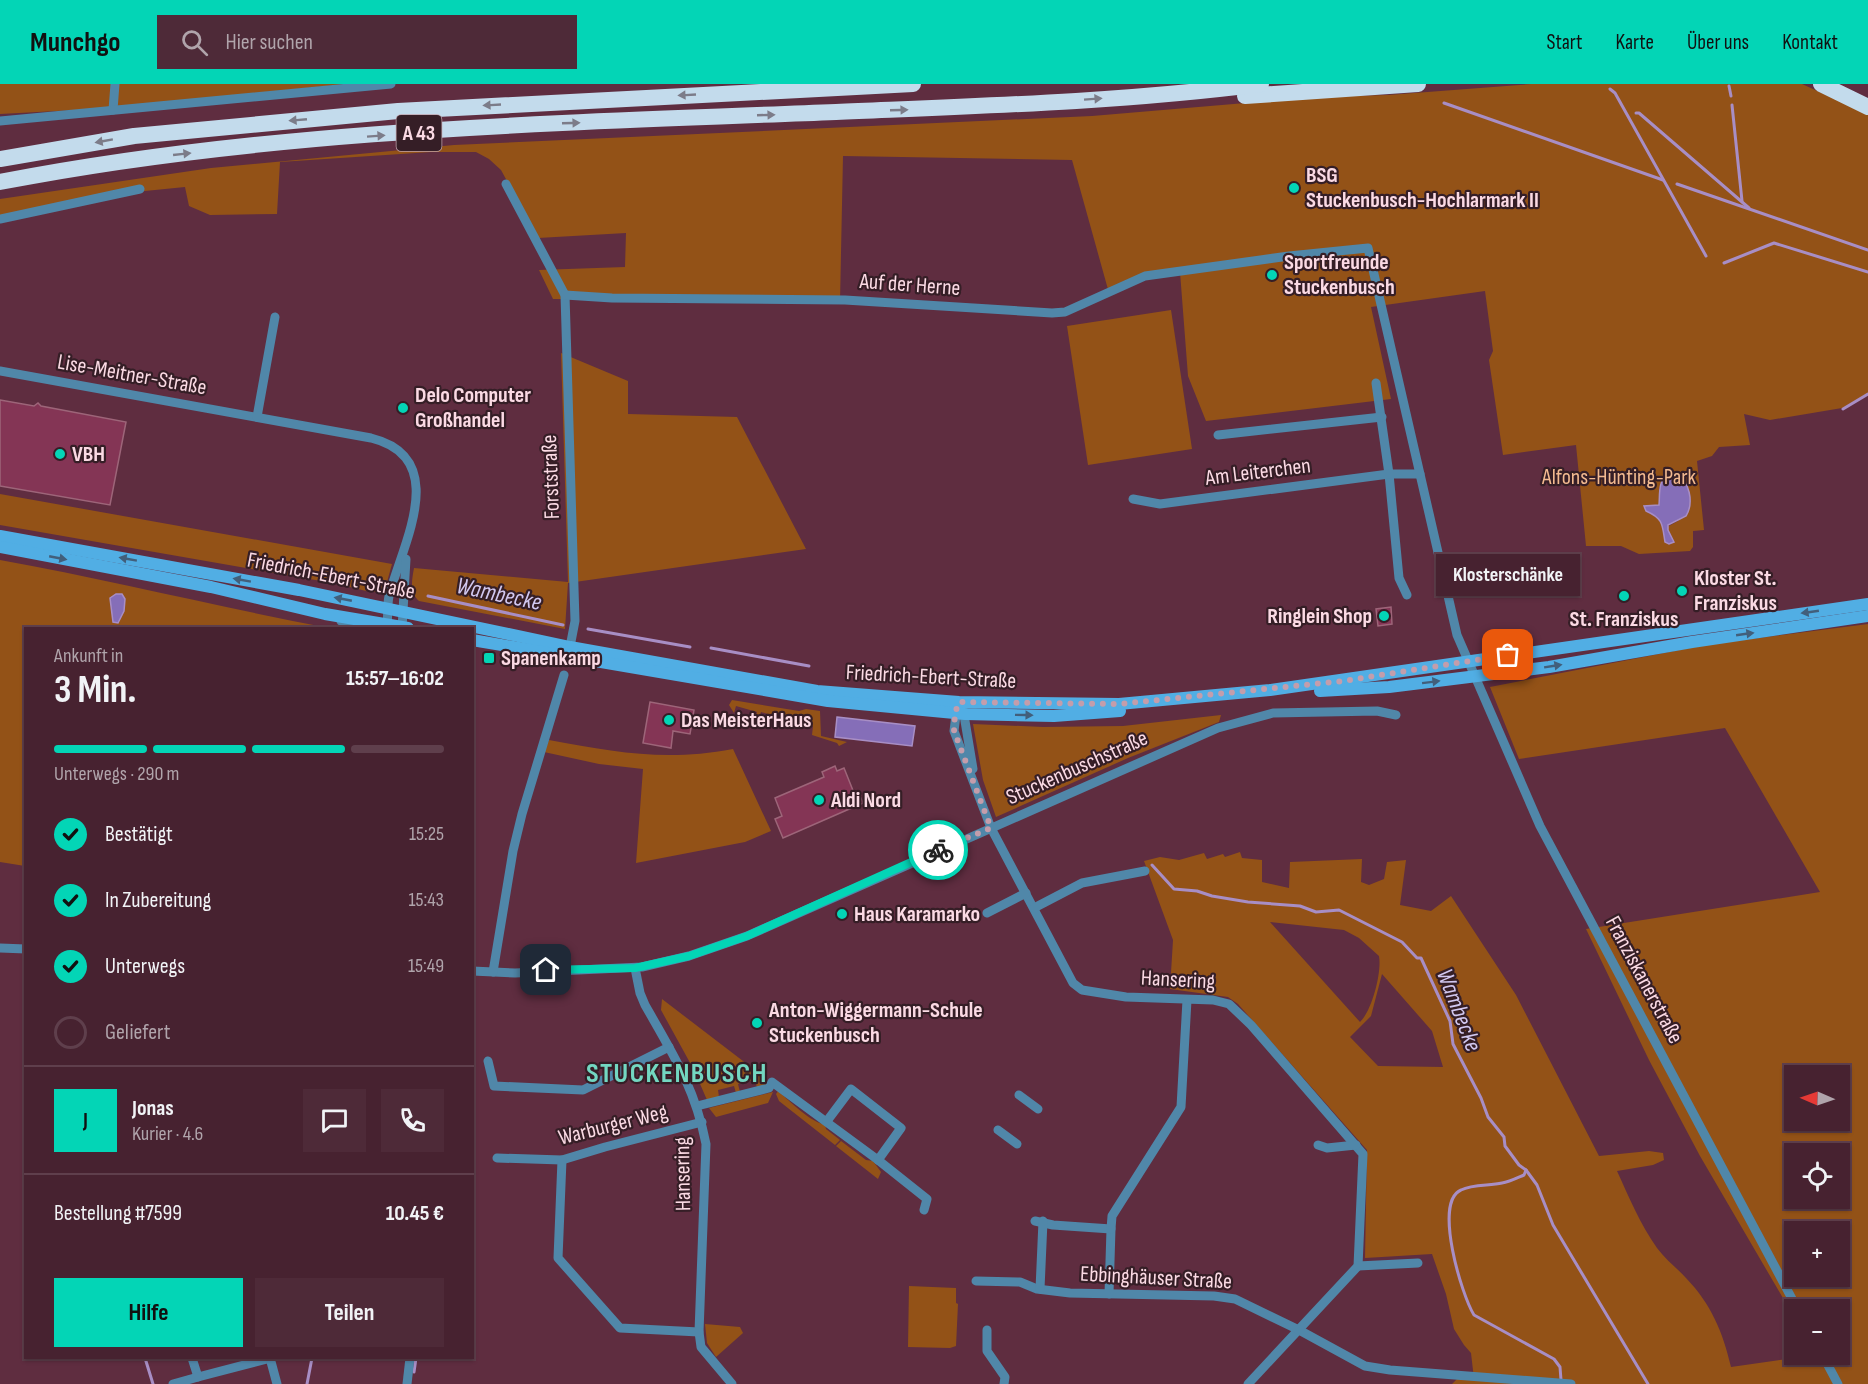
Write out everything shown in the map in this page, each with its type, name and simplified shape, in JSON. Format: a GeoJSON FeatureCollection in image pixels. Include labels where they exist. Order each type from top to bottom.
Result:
{"type":"FeatureCollection","features":[{"type":"Feature","properties":{"kind":"highway","name":"A 43"},"geometry":{"type":"LineString","coordinates":[[0,159],[134,136],[376,113],[538,102],[913,84]]}},
{"type":"Feature","properties":{"kind":"highway","name":"A 43"},"geometry":{"type":"LineString","coordinates":[[0,182],[162,156],[402,134],[558,124],[954,108],[1215,90],[1261,84]]}},
{"type":"Feature","properties":{"kind":"highway"},"geometry":{"type":"LineString","coordinates":[[1215,90],[1242,96],[1418,84]]}},
{"type":"Feature","properties":{"kind":"highway"},"geometry":{"type":"LineString","coordinates":[[1821,84],[1868,107]]}},
{"type":"Feature","properties":{"kind":"main road","name":"Friedrich-Ebert-Straße"},"geometry":{"type":"LineString","coordinates":[[0,536],[404,610],[471,627]]}},
{"type":"Feature","properties":{"kind":"main road","name":"Friedrich-Ebert-Straße"},"geometry":{"type":"LineString","coordinates":[[0,547],[211,587],[387,627]]}},
{"type":"Feature","properties":{"kind":"main road","name":"Friedrich-Ebert-Straße"},"geometry":{"type":"LineString","coordinates":[[960,710],[1119,704],[1280,688],[1468,663],[1868,604]]}},
{"type":"Feature","properties":{"kind":"main road","name":"Friedrich-Ebert-Straße"},"geometry":{"type":"LineString","coordinates":[[474,640],[569,652],[817,691],[960,710],[1075,715],[1270,695],[1389,687],[1550,667],[1692,642],[1868,616]]}},
{"type":"Feature","properties":{"kind":"main road","name":"Friedrich-Ebert-Straße"},"geometry":{"type":"LineString","coordinates":[[474,628],[569,652]]}},
{"type":"Feature","properties":{"kind":"street"},"geometry":{"type":"LineString","coordinates":[[113,110],[115,84]]}},
{"type":"Feature","properties":{"kind":"street"},"geometry":{"type":"LineString","coordinates":[[0,121],[391,84]]}},
{"type":"Feature","properties":{"kind":"street"},"geometry":{"type":"LineString","coordinates":[[506,184],[565,295]]}},
{"type":"Feature","properties":{"kind":"street"},"geometry":{"type":"LineString","coordinates":[[0,219],[140,189]]}},
{"type":"Feature","properties":{"kind":"street","name":"Auf der Herne"},"geometry":{"type":"LineString","coordinates":[[565,295],[612,298],[844,300],[1052,314],[1065,312],[1145,276],[1289,256],[1368,248],[1420,474]]}},
{"type":"Feature","properties":{"kind":"street","name":"Forststraße"},"geometry":{"type":"LineString","coordinates":[[565,295],[575,621],[569,652]]}},
{"type":"Feature","properties":{"kind":"street"},"geometry":{"type":"LineString","coordinates":[[257,417],[275,317]]}},
{"type":"Feature","properties":{"kind":"street","name":"Lise-Meitner-Straße"},"geometry":{"type":"LineString","coordinates":[[0,371],[371,438],[386,442],[398,449],[406,457],[417,481],[417,494],[406,548],[389,597],[388,607]]}},
{"type":"Feature","properties":{"kind":"street"},"geometry":{"type":"LineString","coordinates":[[1376,383],[1389,474],[1399,578],[1407,595]]}},
{"type":"Feature","properties":{"kind":"street","name":"Am Leiterchen"},"geometry":{"type":"LineString","coordinates":[[1218,435],[1382,417]]}},
{"type":"Feature","properties":{"kind":"street","name":"Am Leiterchen"},"geometry":{"type":"LineString","coordinates":[[1133,499],[1160,504],[1389,474],[1420,474]]}},
{"type":"Feature","properties":{"kind":"street"},"geometry":{"type":"LineString","coordinates":[[1420,474],[1457,635],[1468,663]]}},
{"type":"Feature","properties":{"kind":"street","name":"Lise-Meitner-Straße"},"geometry":{"type":"LineString","coordinates":[[404,627],[406,548]]}},
{"type":"Feature","properties":{"kind":"street"},"geometry":{"type":"LineString","coordinates":[[387,627],[388,607]]}},
{"type":"Feature","properties":{"kind":"street"},"geometry":{"type":"LineString","coordinates":[[325,614],[358,627]]}},
{"type":"Feature","properties":{"kind":"street","name":"Franziskanerstraße"},"geometry":{"type":"LineString","coordinates":[[1468,663],[1540,826],[1792,1299]]}},
{"type":"Feature","properties":{"kind":"street"},"geometry":{"type":"LineString","coordinates":[[493,972],[520,823],[564,675]]}},
{"type":"Feature","properties":{"kind":"street","name":"Hansering"},"geometry":{"type":"LineString","coordinates":[[960,710],[975,783],[991,828],[1073,983],[1082,990],[1126,997],[1221,1001],[1234,1007],[1363,1154],[1358,1266]]}},
{"type":"Feature","properties":{"kind":"street","name":"Stuckenbuschstraße"},"geometry":{"type":"LineString","coordinates":[[474,971],[635,968],[689,956],[747,936],[1218,728],[1248,718],[1274,713],[1366,711],[1396,715]]}},
{"type":"Feature","properties":{"kind":"street"},"geometry":{"type":"LineString","coordinates":[[1034,908],[1082,883],[1144,871]]}},
{"type":"Feature","properties":{"kind":"street"},"geometry":{"type":"LineString","coordinates":[[987,913],[1026,893]]}},
{"type":"Feature","properties":{"kind":"street"},"geometry":{"type":"LineString","coordinates":[[0,948],[24,949]]}},
{"type":"Feature","properties":{"kind":"street","name":"Hansering"},"geometry":{"type":"LineString","coordinates":[[635,968],[645,1005],[690,1085],[702,1122],[706,1144],[699,1332],[701,1347],[732,1384]]}},
{"type":"Feature","properties":{"kind":"street"},"geometry":{"type":"LineString","coordinates":[[1109,1294],[1112,1216],[1181,1107],[1187,1000]]}},
{"type":"Feature","properties":{"kind":"street","name":"Warburger Weg"},"geometry":{"type":"LineString","coordinates":[[488,1060],[494,1086],[583,1090],[669,1047]]}},
{"type":"Feature","properties":{"kind":"street"},"geometry":{"type":"LineString","coordinates":[[698,1106],[768,1088],[772,1082],[827,1121],[927,1199],[924,1210]]}},
{"type":"Feature","properties":{"kind":"street"},"geometry":{"type":"LineString","coordinates":[[827,1121],[851,1089],[901,1128],[878,1160]]}},
{"type":"Feature","properties":{"kind":"street"},"geometry":{"type":"LineString","coordinates":[[1019,1095],[1038,1109]]}},
{"type":"Feature","properties":{"kind":"street","name":"Warburger Weg"},"geometry":{"type":"LineString","coordinates":[[497,1158],[562,1160],[702,1122]]}},
{"type":"Feature","properties":{"kind":"street"},"geometry":{"type":"LineString","coordinates":[[998,1130],[1017,1144]]}},
{"type":"Feature","properties":{"kind":"street"},"geometry":{"type":"LineString","coordinates":[[1318,1145],[1327,1148],[1356,1145]]}},
{"type":"Feature","properties":{"kind":"street"},"geometry":{"type":"LineString","coordinates":[[562,1160],[558,1258],[620,1328],[699,1332]]}},
{"type":"Feature","properties":{"kind":"street"},"geometry":{"type":"LineString","coordinates":[[1040,1289],[1039,1221],[1053,1225],[1111,1229]]}},
{"type":"Feature","properties":{"kind":"street"},"geometry":{"type":"LineString","coordinates":[[1248,1384],[1358,1266],[1418,1263]]}},
{"type":"Feature","properties":{"kind":"street","name":"Ebbinghäuser Straße"},"geometry":{"type":"LineString","coordinates":[[976,1281],[1020,1282],[1040,1289],[1109,1294],[1214,1296],[1235,1299],[1365,1365],[1390,1370],[1570,1384]]}},
{"type":"Feature","properties":{"kind":"street"},"geometry":{"type":"LineString","coordinates":[[987,1330],[987,1351],[1005,1377],[1004,1384]]}},
{"type":"Feature","properties":{"kind":"street"},"geometry":{"type":"LineString","coordinates":[[192,1359],[198,1377]]}},
{"type":"Feature","properties":{"kind":"street"},"geometry":{"type":"LineString","coordinates":[[173,1384],[266,1359]]}},
{"type":"Feature","properties":{"kind":"street"},"geometry":{"type":"LineString","coordinates":[[270,1359],[277,1384]]}},
{"type":"Feature","properties":{"kind":"street"},"geometry":{"type":"LineString","coordinates":[[407,1384],[410,1359]]}},
{"type":"Feature","properties":{"kind":"street"},"geometry":{"type":"LineString","coordinates":[[1828,1365],[1838,1384]]}},
{"type":"Feature","properties":{"kind":"green space"},"geometry":{"type":"Polygon","coordinates":[[[0,84],[347,84],[95,109],[0,114],[0,84]]]}},
{"type":"Feature","properties":{"kind":"green space","name":"Alfons-Hünting-Park"},"geometry":{"type":"Polygon","coordinates":[[[1531,84],[1802,84],[1868,114],[1868,395],[1848,407],[1770,420],[1744,414],[1750,445],[1719,447],[1712,456],[1697,461],[1704,530],[1693,531],[1693,547],[1690,551],[1639,554],[1621,546],[1586,546],[1576,445],[1503,455],[1489,360],[1493,351],[1485,291],[1371,307],[1391,399],[1206,421],[1188,376],[1180,272],[1146,278],[1109,293],[1072,160],[843,156],[840,302],[553,299],[539,270],[625,267],[626,233],[538,238],[501,170],[489,159],[476,152],[431,152],[280,162],[277,214],[210,215],[189,206],[185,187],[125,193],[0,222],[0,199],[211,168],[454,145],[1092,116],[1318,97],[1388,95],[1531,84]],[[1666,475],[1659,488],[1659,505],[1644,506],[1660,521],[1665,533],[1665,542],[1669,544],[1672,538],[1667,527],[1678,521],[1690,497],[1685,483],[1666,475]]]}},
{"type":"Feature","properties":{"kind":"green space"},"geometry":{"type":"Polygon","coordinates":[[[1171,310],[1192,449],[1088,465],[1067,326],[1171,310]]]}},
{"type":"Feature","properties":{"kind":"green space"},"geometry":{"type":"Polygon","coordinates":[[[561,353],[628,381],[628,414],[737,417],[806,549],[568,583],[565,629],[419,601],[412,590],[414,568],[568,582],[561,353]]]}},
{"type":"Feature","properties":{"kind":"green space"},"geometry":{"type":"Polygon","coordinates":[[[0,494],[392,564],[387,582],[380,592],[370,592],[338,584],[0,525],[0,494]]]}},
{"type":"Feature","properties":{"kind":"green space"},"geometry":{"type":"Polygon","coordinates":[[[0,560],[324,627],[24,627],[24,866],[0,862],[0,560]]]}},
{"type":"Feature","properties":{"kind":"green space"},"geometry":{"type":"Polygon","coordinates":[[[1868,624],[1868,1384],[1452,1384],[1457,1379],[1474,1379],[1471,1353],[1454,1329],[1446,1294],[1432,1254],[1365,1258],[1367,1150],[1238,1004],[1228,997],[1170,989],[1173,940],[1144,861],[1160,857],[1179,860],[1204,853],[1207,859],[1240,852],[1242,858],[1262,860],[1262,882],[1289,888],[1290,862],[1362,859],[1361,882],[1369,885],[1384,879],[1387,862],[1406,860],[1400,905],[1431,911],[1451,896],[1516,995],[1599,1156],[1649,1151],[1663,1153],[1664,1160],[1653,1165],[1617,1171],[1640,1220],[1657,1248],[1695,1288],[1709,1308],[1720,1330],[1731,1367],[1784,1359],[1784,1365],[1850,1365],[1850,1299],[1784,1300],[1700,1156],[1649,1060],[1586,929],[1820,892],[1725,728],[1519,759],[1490,687],[1705,645],[1868,624]],[[1270,922],[1360,1022],[1375,991],[1379,972],[1379,956],[1359,938],[1344,930],[1270,922]],[[1382,974],[1371,1016],[1350,1037],[1378,1066],[1443,1067],[1432,1031],[1382,974]]]}},
{"type":"Feature","properties":{"kind":"green space"},"geometry":{"type":"Polygon","coordinates":[[[732,700],[799,711],[806,709],[820,711],[821,736],[847,742],[839,746],[837,743],[812,735],[813,726],[788,720],[786,727],[783,726],[785,719],[761,712],[759,719],[755,719],[757,712],[736,706],[734,713],[729,705],[732,700]]]}},
{"type":"Feature","properties":{"kind":"green space"},"geometry":{"type":"Polygon","coordinates":[[[1221,715],[1219,722],[1128,758],[996,817],[983,780],[973,724],[1043,727],[1123,726],[1221,715]]]}},
{"type":"Feature","properties":{"kind":"green space"},"geometry":{"type":"Polygon","coordinates":[[[549,740],[640,754],[685,755],[733,749],[771,831],[745,842],[636,863],[643,769],[599,764],[544,752],[549,740]]]}},
{"type":"Feature","properties":{"kind":"green space"},"geometry":{"type":"Polygon","coordinates":[[[662,999],[760,1074],[766,1079],[767,1085],[757,1087],[754,1080],[738,1084],[740,1092],[736,1093],[734,1086],[718,1090],[719,1097],[707,1100],[694,1070],[661,1010],[662,999]]]}},
{"type":"Feature","properties":{"kind":"green space"},"geometry":{"type":"Polygon","coordinates":[[[778,1091],[807,1116],[825,1124],[826,1129],[840,1140],[835,1145],[779,1101],[776,1094],[778,1091]]]}},
{"type":"Feature","properties":{"kind":"green space"},"geometry":{"type":"Polygon","coordinates":[[[773,1092],[768,1103],[716,1117],[709,1108],[773,1092]]]}},
{"type":"Feature","properties":{"kind":"green space"},"geometry":{"type":"Polygon","coordinates":[[[841,1141],[866,1160],[873,1161],[881,1172],[878,1179],[836,1146],[841,1141]]]}},
{"type":"Feature","properties":{"kind":"green space"},"geometry":{"type":"Polygon","coordinates":[[[909,1286],[956,1288],[956,1303],[958,1304],[956,1346],[950,1348],[908,1347],[909,1286]]]}},
{"type":"Feature","properties":{"kind":"green space"},"geometry":{"type":"Polygon","coordinates":[[[705,1324],[740,1327],[743,1333],[716,1357],[707,1343],[705,1324]]]}},
{"type":"Feature","properties":{"kind":"shaded area"},"geometry":{"type":"Polygon","coordinates":[[[1675,473],[1687,486],[1690,505],[1686,516],[1668,525],[1674,542],[1669,544],[1665,542],[1659,520],[1646,511],[1644,506],[1659,505],[1662,481],[1667,474],[1675,473]]]}},
{"type":"Feature","properties":{"kind":"shaded area"},"geometry":{"type":"Polygon","coordinates":[[[116,594],[122,594],[125,599],[124,611],[118,623],[113,622],[110,598],[116,594]]]}},
{"type":"Feature","properties":{"kind":"shaded area"},"geometry":{"type":"Polygon","coordinates":[[[837,717],[915,726],[912,746],[835,737],[837,717]]]}},
{"type":"Feature","properties":{"kind":"building","name":"VBH"},"geometry":{"type":"Polygon","coordinates":[[[0,400],[34,406],[38,403],[41,406],[126,422],[110,505],[0,486],[0,400]]]}},
{"type":"Feature","properties":{"kind":"building","name":"Ringlein Shop"},"geometry":{"type":"Polygon","coordinates":[[[1391,607],[1392,624],[1378,626],[1376,609],[1391,607]]]}},
{"type":"Feature","properties":{"kind":"building","name":"Das MeisterHaus"},"geometry":{"type":"Polygon","coordinates":[[[650,702],[694,710],[690,734],[673,731],[671,748],[643,743],[650,702]]]}},
{"type":"Feature","properties":{"kind":"building","name":"Aldi Nord"},"geometry":{"type":"Polygon","coordinates":[[[835,766],[837,771],[844,768],[854,793],[858,791],[863,803],[783,838],[775,819],[782,816],[775,798],[824,777],[822,772],[835,766]]]}},
{"type":"Feature","properties":{"kind":"waterway"},"geometry":{"type":"LineString","coordinates":[[1729,86],[1731,96]]}},
{"type":"Feature","properties":{"kind":"waterway"},"geometry":{"type":"LineString","coordinates":[[1610,89],[1615,93],[1706,256]]}},
{"type":"Feature","properties":{"kind":"waterway"},"geometry":{"type":"LineString","coordinates":[[1444,103],[1663,180]]}},
{"type":"Feature","properties":{"kind":"waterway"},"geometry":{"type":"LineString","coordinates":[[1732,105],[1742,201]]}},
{"type":"Feature","properties":{"kind":"waterway"},"geometry":{"type":"LineString","coordinates":[[1636,113],[1639,113],[1749,208]]}},
{"type":"Feature","properties":{"kind":"waterway"},"geometry":{"type":"LineString","coordinates":[[1677,184],[1868,250]]}},
{"type":"Feature","properties":{"kind":"waterway"},"geometry":{"type":"LineString","coordinates":[[1724,263],[1774,243],[1868,272]]}},
{"type":"Feature","properties":{"kind":"waterway"},"geometry":{"type":"LineString","coordinates":[[1843,409],[1868,394]]}},
{"type":"Feature","properties":{"kind":"waterway","name":"Wambecke"},"geometry":{"type":"LineString","coordinates":[[428,596],[563,625]]}},
{"type":"Feature","properties":{"kind":"waterway","name":"Wambecke"},"geometry":{"type":"LineString","coordinates":[[588,629],[690,647]]}},
{"type":"Feature","properties":{"kind":"waterway","name":"Wambecke"},"geometry":{"type":"LineString","coordinates":[[711,648],[809,666]]}},
{"type":"Feature","properties":{"kind":"waterway","name":"Wambecke"},"geometry":{"type":"LineString","coordinates":[[1152,865],[1174,889],[1197,891],[1248,902],[1300,906],[1316,912],[1339,910],[1402,942],[1417,958],[1421,958],[1450,1021],[1453,1044],[1481,1098],[1488,1117],[1504,1137],[1505,1146],[1537,1185],[1553,1225],[1648,1384]]}},
{"type":"Feature","properties":{"kind":"waterway","name":"Wambecke"},"geometry":{"type":"LineString","coordinates":[[1526,1170],[1524,1175],[1507,1182],[1466,1188],[1453,1198],[1450,1212],[1452,1250],[1463,1289],[1474,1315],[1554,1359],[1560,1367],[1561,1380]]}},
{"type":"Feature","properties":{"kind":"waterway"},"geometry":{"type":"LineString","coordinates":[[145,1359],[153,1384]]}},
{"type":"Feature","properties":{"kind":"waterway"},"geometry":{"type":"LineString","coordinates":[[307,1384],[312,1359]]}},
{"type":"Feature","properties":{"kind":"waterway"},"geometry":{"type":"LineString","coordinates":[[414,1372],[416,1359]]}},
{"type":"Feature","properties":{"kind":"way so far"},"geometry":{"type":"LineString","coordinates":[[938,850],[991,828],[954,731],[955,713],[959,702],[1119,704],[1343,681],[1508,655]]}},
{"type":"Feature","properties":{"kind":"place","name":"BSG Stuckenbusch-Hochlarmark II"},"geometry":{"type":"Point","coordinates":[1294,188]}},
{"type":"Feature","properties":{"kind":"place","name":"Sportfreunde Stuckenbusch"},"geometry":{"type":"Point","coordinates":[1272,275]}},
{"type":"Feature","properties":{"kind":"place","name":"Delo Computer Großhandel"},"geometry":{"type":"Point","coordinates":[403,408]}},
{"type":"Feature","properties":{"kind":"place","name":"VBH"},"geometry":{"type":"Point","coordinates":[60,454]}},
{"type":"Feature","properties":{"kind":"place","name":"Kloster St. Franziskus"},"geometry":{"type":"Point","coordinates":[1682,591]}},
{"type":"Feature","properties":{"kind":"place","name":"St. Franziskus"},"geometry":{"type":"Point","coordinates":[1624,596]}},
{"type":"Feature","properties":{"kind":"place","name":"Ringlein Shop"},"geometry":{"type":"Point","coordinates":[1384,616]}},
{"type":"Feature","properties":{"kind":"place","name":"Klosterschänke"},"geometry":{"type":"Point","coordinates":[1508,655]}},
{"type":"Feature","properties":{"kind":"place","name":"Spanenkamp"},"geometry":{"type":"Point","coordinates":[489,658]}},
{"type":"Feature","properties":{"kind":"place","name":"Das MeisterHaus"},"geometry":{"type":"Point","coordinates":[669,720]}},
{"type":"Feature","properties":{"kind":"place","name":"Aldi Nord"},"geometry":{"type":"Point","coordinates":[819,800]}},
{"type":"Feature","properties":{"kind":"place","name":"Haus Karamarko"},"geometry":{"type":"Point","coordinates":[842,914]}},
{"type":"Feature","properties":{"kind":"place","name":"Anton-Wiggermann-Schule Stuckenbusch"},"geometry":{"type":"Point","coordinates":[757,1023]}},
{"type":"Feature","properties":{"kind":"district","name":"STUCKENBUSCH"},"geometry":{"type":"Point","coordinates":[677,1073]}},
{"type":"Feature","properties":{"kind":"route"},"geometry":{"type":"LineString","coordinates":[[546,970],[627,969],[689,956],[747,936],[938,850]]}}]}
